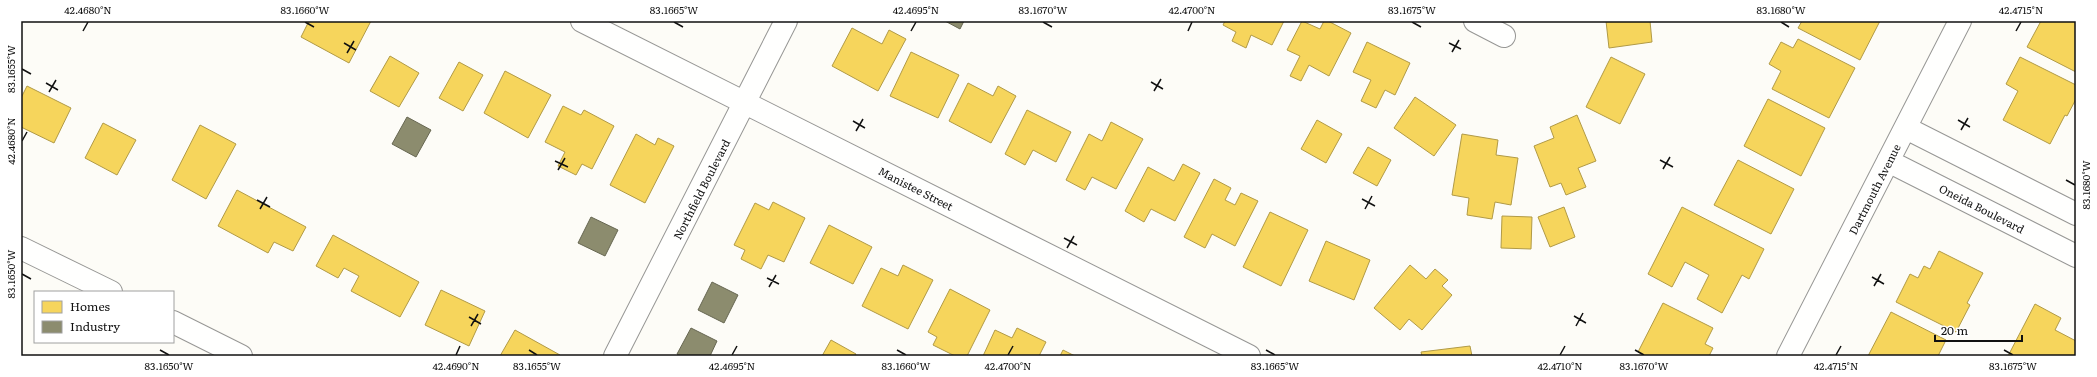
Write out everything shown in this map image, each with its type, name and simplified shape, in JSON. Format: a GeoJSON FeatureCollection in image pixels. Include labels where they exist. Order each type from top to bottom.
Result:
{"type":"FeatureCollection","features":[{"type":"Feature","properties":{"kind":"street","name":"Manistee Street"},"geometry":{"type":"LineString","coordinates":[[582,21],[1249,356]]}},
{"type":"Feature","properties":{"kind":"street","name":"Northfield Boulevard"},"geometry":{"type":"LineString","coordinates":[[615,356],[786,21]]}},
{"type":"Feature","properties":{"kind":"street"},"geometry":{"type":"LineString","coordinates":[[1475,21],[1504,36]]}},
{"type":"Feature","properties":{"kind":"street","name":"Dartmouth Avenue"},"geometry":{"type":"LineString","coordinates":[[1788,356],[1960,21]]}},
{"type":"Feature","properties":{"kind":"street"},"geometry":{"type":"LineString","coordinates":[[1906,128],[2076,214]]}},
{"type":"Feature","properties":{"kind":"street","name":"Oneida Boulevard"},"geometry":{"type":"LineString","coordinates":[[1888,161],[2076,256]]}},
{"type":"Feature","properties":{"kind":"street"},"geometry":{"type":"LineString","coordinates":[[21,248],[109,291]]}},
{"type":"Feature","properties":{"kind":"street"},"geometry":{"type":"LineString","coordinates":[[174,322],[241,356]]}},
{"type":"Feature","properties":{"kind":"building: Homes"},"geometry":{"type":"Polygon","coordinates":[[[309,21],[371,21],[349,63],[301,37],[309,21]]]}},
{"type":"Feature","properties":{"kind":"building: Homes"},"geometry":{"type":"Polygon","coordinates":[[[1225,21],[1284,21],[1272,45],[1251,35],[1246,48],[1232,41],[1236,32],[1223,25],[1225,21]]]}},
{"type":"Feature","properties":{"kind":"building: Homes"},"geometry":{"type":"Polygon","coordinates":[[[1302,21],[1320,29],[1324,21],[1328,21],[1351,33],[1329,76],[1309,65],[1301,81],[1290,76],[1300,56],[1287,50],[1302,21]]]}},
{"type":"Feature","properties":{"kind":"building: Homes"},"geometry":{"type":"Polygon","coordinates":[[[1606,21],[1650,21],[1652,42],[1609,48],[1606,21]]]}},
{"type":"Feature","properties":{"kind":"building: Homes"},"geometry":{"type":"Polygon","coordinates":[[[1802,21],[1880,21],[1860,60],[1798,28],[1802,21]]]}},
{"type":"Feature","properties":{"kind":"building: Homes"},"geometry":{"type":"Polygon","coordinates":[[[2041,21],[2076,21],[2076,72],[2027,47],[2041,21]]]}},
{"type":"Feature","properties":{"kind":"building: Homes"},"geometry":{"type":"Polygon","coordinates":[[[852,28],[882,44],[889,30],[906,39],[878,91],[832,66],[852,28]]]}},
{"type":"Feature","properties":{"kind":"building: Homes"},"geometry":{"type":"Polygon","coordinates":[[[1798,39],[1855,68],[1829,118],[1772,89],[1781,71],[1769,64],[1781,42],[1793,48],[1798,39]]]}},
{"type":"Feature","properties":{"kind":"building: Homes"},"geometry":{"type":"Polygon","coordinates":[[[1367,42],[1410,63],[1395,95],[1385,90],[1376,108],[1361,101],[1371,80],[1353,72],[1367,42]]]}},
{"type":"Feature","properties":{"kind":"building: Homes"},"geometry":{"type":"Polygon","coordinates":[[[911,52],[959,75],[938,118],[890,96],[911,52]]]}},
{"type":"Feature","properties":{"kind":"building: Homes"},"geometry":{"type":"Polygon","coordinates":[[[390,56],[419,73],[399,107],[370,91],[390,56]]]}},
{"type":"Feature","properties":{"kind":"building: Homes"},"geometry":{"type":"Polygon","coordinates":[[[1611,57],[1645,74],[1620,124],[1586,107],[1611,57]]]}},
{"type":"Feature","properties":{"kind":"building: Homes"},"geometry":{"type":"Polygon","coordinates":[[[2020,57],[2076,85],[2076,99],[2067,116],[2065,115],[2050,144],[2003,120],[2018,91],[2006,84],[2020,57]]]}},
{"type":"Feature","properties":{"kind":"building: Homes"},"geometry":{"type":"Polygon","coordinates":[[[459,62],[483,75],[463,111],[439,98],[459,62]]]}},
{"type":"Feature","properties":{"kind":"building: Homes"},"geometry":{"type":"Polygon","coordinates":[[[505,71],[551,95],[528,138],[484,113],[505,71]]]}},
{"type":"Feature","properties":{"kind":"building: Homes"},"geometry":{"type":"Polygon","coordinates":[[[968,83],[993,96],[998,86],[1016,96],[991,143],[949,121],[968,83]]]}},
{"type":"Feature","properties":{"kind":"building: Homes"},"geometry":{"type":"Polygon","coordinates":[[[27,86],[71,108],[54,143],[21,127],[21,98],[27,86]]]}},
{"type":"Feature","properties":{"kind":"building: Homes"},"geometry":{"type":"Polygon","coordinates":[[[1415,97],[1456,125],[1434,156],[1394,128],[1415,97]]]}},
{"type":"Feature","properties":{"kind":"building: Homes"},"geometry":{"type":"Polygon","coordinates":[[[1768,99],[1825,128],[1801,176],[1744,146],[1768,99]]]}},
{"type":"Feature","properties":{"kind":"building: Homes"},"geometry":{"type":"Polygon","coordinates":[[[563,106],[581,115],[584,110],[614,126],[592,169],[582,164],[576,175],[558,166],[565,152],[545,142],[563,106]]]}},
{"type":"Feature","properties":{"kind":"building: Homes"},"geometry":{"type":"Polygon","coordinates":[[[1027,110],[1071,132],[1056,162],[1033,150],[1025,165],[1005,154],[1027,110]]]}},
{"type":"Feature","properties":{"kind":"building: Homes"},"geometry":{"type":"Polygon","coordinates":[[[1577,115],[1596,161],[1578,168],[1586,187],[1566,195],[1561,183],[1550,187],[1534,146],[1554,138],[1550,127],[1577,115]]]}},
{"type":"Feature","properties":{"kind":"building: Homes"},"geometry":{"type":"Polygon","coordinates":[[[1317,120],[1342,134],[1326,163],[1301,149],[1317,120]]]}},
{"type":"Feature","properties":{"kind":"building: Homes"},"geometry":{"type":"Polygon","coordinates":[[[1111,122],[1143,139],[1116,189],[1092,177],[1085,190],[1066,180],[1089,134],[1102,141],[1111,122]]]}},
{"type":"Feature","properties":{"kind":"building: Homes"},"geometry":{"type":"Polygon","coordinates":[[[103,123],[136,140],[117,175],[85,158],[103,123]]]}},
{"type":"Feature","properties":{"kind":"building: Homes"},"geometry":{"type":"Polygon","coordinates":[[[200,125],[236,144],[206,199],[172,180],[200,125]]]}},
{"type":"Feature","properties":{"kind":"building: Homes"},"geometry":{"type":"Polygon","coordinates":[[[636,134],[655,145],[658,138],[674,146],[645,203],[610,185],[636,134]]]}},
{"type":"Feature","properties":{"kind":"building: Homes"},"geometry":{"type":"Polygon","coordinates":[[[1462,134],[1498,140],[1496,155],[1518,158],[1511,205],[1495,202],[1492,219],[1467,215],[1469,198],[1452,195],[1462,134]]]}},
{"type":"Feature","properties":{"kind":"building: Homes"},"geometry":{"type":"Polygon","coordinates":[[[1368,147],[1391,160],[1377,186],[1353,173],[1368,147]]]}},
{"type":"Feature","properties":{"kind":"building: Homes"},"geometry":{"type":"Polygon","coordinates":[[[1738,160],[1794,189],[1771,234],[1714,205],[1738,160]]]}},
{"type":"Feature","properties":{"kind":"building: Homes"},"geometry":{"type":"Polygon","coordinates":[[[1183,164],[1200,173],[1175,221],[1151,209],[1144,222],[1125,211],[1148,167],[1174,181],[1183,164]]]}},
{"type":"Feature","properties":{"kind":"building: Homes"},"geometry":{"type":"Polygon","coordinates":[[[1214,179],[1231,188],[1225,200],[1235,205],[1241,193],[1258,201],[1235,246],[1212,234],[1205,248],[1184,237],[1214,179]]]}},
{"type":"Feature","properties":{"kind":"building: Homes"},"geometry":{"type":"Polygon","coordinates":[[[237,190],[306,227],[293,251],[274,242],[268,253],[218,226],[237,190]]]}},
{"type":"Feature","properties":{"kind":"building: Homes"},"geometry":{"type":"Polygon","coordinates":[[[773,202],[805,218],[784,262],[768,255],[761,269],[741,259],[745,250],[734,245],[755,203],[769,210],[773,202]]]}},
{"type":"Feature","properties":{"kind":"building: Homes"},"geometry":{"type":"Polygon","coordinates":[[[1564,207],[1575,237],[1550,247],[1538,217],[1564,207]]]}},
{"type":"Feature","properties":{"kind":"building: Homes"},"geometry":{"type":"Polygon","coordinates":[[[1682,207],[1764,249],[1749,279],[1742,275],[1722,313],[1697,299],[1709,275],[1685,262],[1672,287],[1648,274],[1682,207]]]}},
{"type":"Feature","properties":{"kind":"building: Homes"},"geometry":{"type":"Polygon","coordinates":[[[1270,212],[1308,230],[1281,286],[1243,267],[1270,212]]]}},
{"type":"Feature","properties":{"kind":"building: Homes"},"geometry":{"type":"Polygon","coordinates":[[[1502,216],[1532,217],[1531,249],[1501,248],[1502,216]]]}},
{"type":"Feature","properties":{"kind":"building: Homes"},"geometry":{"type":"Polygon","coordinates":[[[829,225],[872,247],[853,284],[810,263],[829,225]]]}},
{"type":"Feature","properties":{"kind":"building: Homes"},"geometry":{"type":"Polygon","coordinates":[[[333,235],[419,282],[400,317],[351,291],[359,276],[344,268],[338,278],[316,266],[333,235]]]}},
{"type":"Feature","properties":{"kind":"building: Homes"},"geometry":{"type":"Polygon","coordinates":[[[1326,241],[1370,260],[1354,300],[1309,281],[1326,241]]]}},
{"type":"Feature","properties":{"kind":"building: Homes"},"geometry":{"type":"Polygon","coordinates":[[[1939,251],[1983,273],[1967,303],[1970,305],[1956,332],[1896,302],[1910,274],[1918,278],[1924,266],[1930,269],[1939,251]]]}},
{"type":"Feature","properties":{"kind":"building: Homes"},"geometry":{"type":"Polygon","coordinates":[[[903,265],[933,280],[908,329],[862,306],[881,268],[898,276],[903,265]]]}},
{"type":"Feature","properties":{"kind":"building: Homes"},"geometry":{"type":"Polygon","coordinates":[[[1410,265],[1426,279],[1435,269],[1448,280],[1442,286],[1452,295],[1422,330],[1409,319],[1400,330],[1374,308],[1410,265]]]}},
{"type":"Feature","properties":{"kind":"building: Homes"},"geometry":{"type":"Polygon","coordinates":[[[950,289],[990,310],[967,356],[955,356],[933,345],[937,337],[928,332],[950,289]]]}},
{"type":"Feature","properties":{"kind":"building: Homes"},"geometry":{"type":"Polygon","coordinates":[[[441,290],[485,311],[469,346],[425,325],[441,290]]]}},
{"type":"Feature","properties":{"kind":"building: Homes"},"geometry":{"type":"Polygon","coordinates":[[[1663,303],[1713,328],[1705,344],[1713,348],[1709,356],[1645,356],[1638,352],[1663,303]]]}},
{"type":"Feature","properties":{"kind":"building: Homes"},"geometry":{"type":"Polygon","coordinates":[[[2035,304],[2061,318],[2055,330],[2076,341],[2076,356],[2008,356],[2035,304]]]}},
{"type":"Feature","properties":{"kind":"building: Homes"},"geometry":{"type":"Polygon","coordinates":[[[1891,312],[1946,340],[1938,356],[1868,356],[1891,312]]]}},
{"type":"Feature","properties":{"kind":"building: Homes"},"geometry":{"type":"Polygon","coordinates":[[[1017,328],[1046,342],[1039,356],[983,356],[995,330],[1012,338],[1017,328]]]}},
{"type":"Feature","properties":{"kind":"building: Homes"},"geometry":{"type":"Polygon","coordinates":[[[515,330],[560,355],[500,356],[515,330]]]}},
{"type":"Feature","properties":{"kind":"building: Homes"},"geometry":{"type":"Polygon","coordinates":[[[831,340],[856,354],[855,356],[822,356],[831,340]]]}},
{"type":"Feature","properties":{"kind":"building: Homes"},"geometry":{"type":"Polygon","coordinates":[[[1470,346],[1472,356],[1422,356],[1421,352],[1470,346]]]}},
{"type":"Feature","properties":{"kind":"building: Homes"},"geometry":{"type":"Polygon","coordinates":[[[1063,350],[1075,356],[1060,356],[1063,350]]]}},
{"type":"Feature","properties":{"kind":"building: Industry"},"geometry":{"type":"Polygon","coordinates":[[[945,21],[964,21],[960,29],[945,21]]]}},
{"type":"Feature","properties":{"kind":"building: Industry"},"geometry":{"type":"Polygon","coordinates":[[[407,117],[431,130],[416,157],[392,144],[407,117]]]}},
{"type":"Feature","properties":{"kind":"building: Industry"},"geometry":{"type":"Polygon","coordinates":[[[591,217],[618,230],[605,256],[578,243],[591,217]]]}},
{"type":"Feature","properties":{"kind":"building: Industry"},"geometry":{"type":"Polygon","coordinates":[[[712,282],[738,295],[724,323],[698,310],[712,282]]]}},
{"type":"Feature","properties":{"kind":"building: Industry"},"geometry":{"type":"Polygon","coordinates":[[[691,328],[717,341],[710,356],[681,356],[677,354],[691,328]]]}}]}
